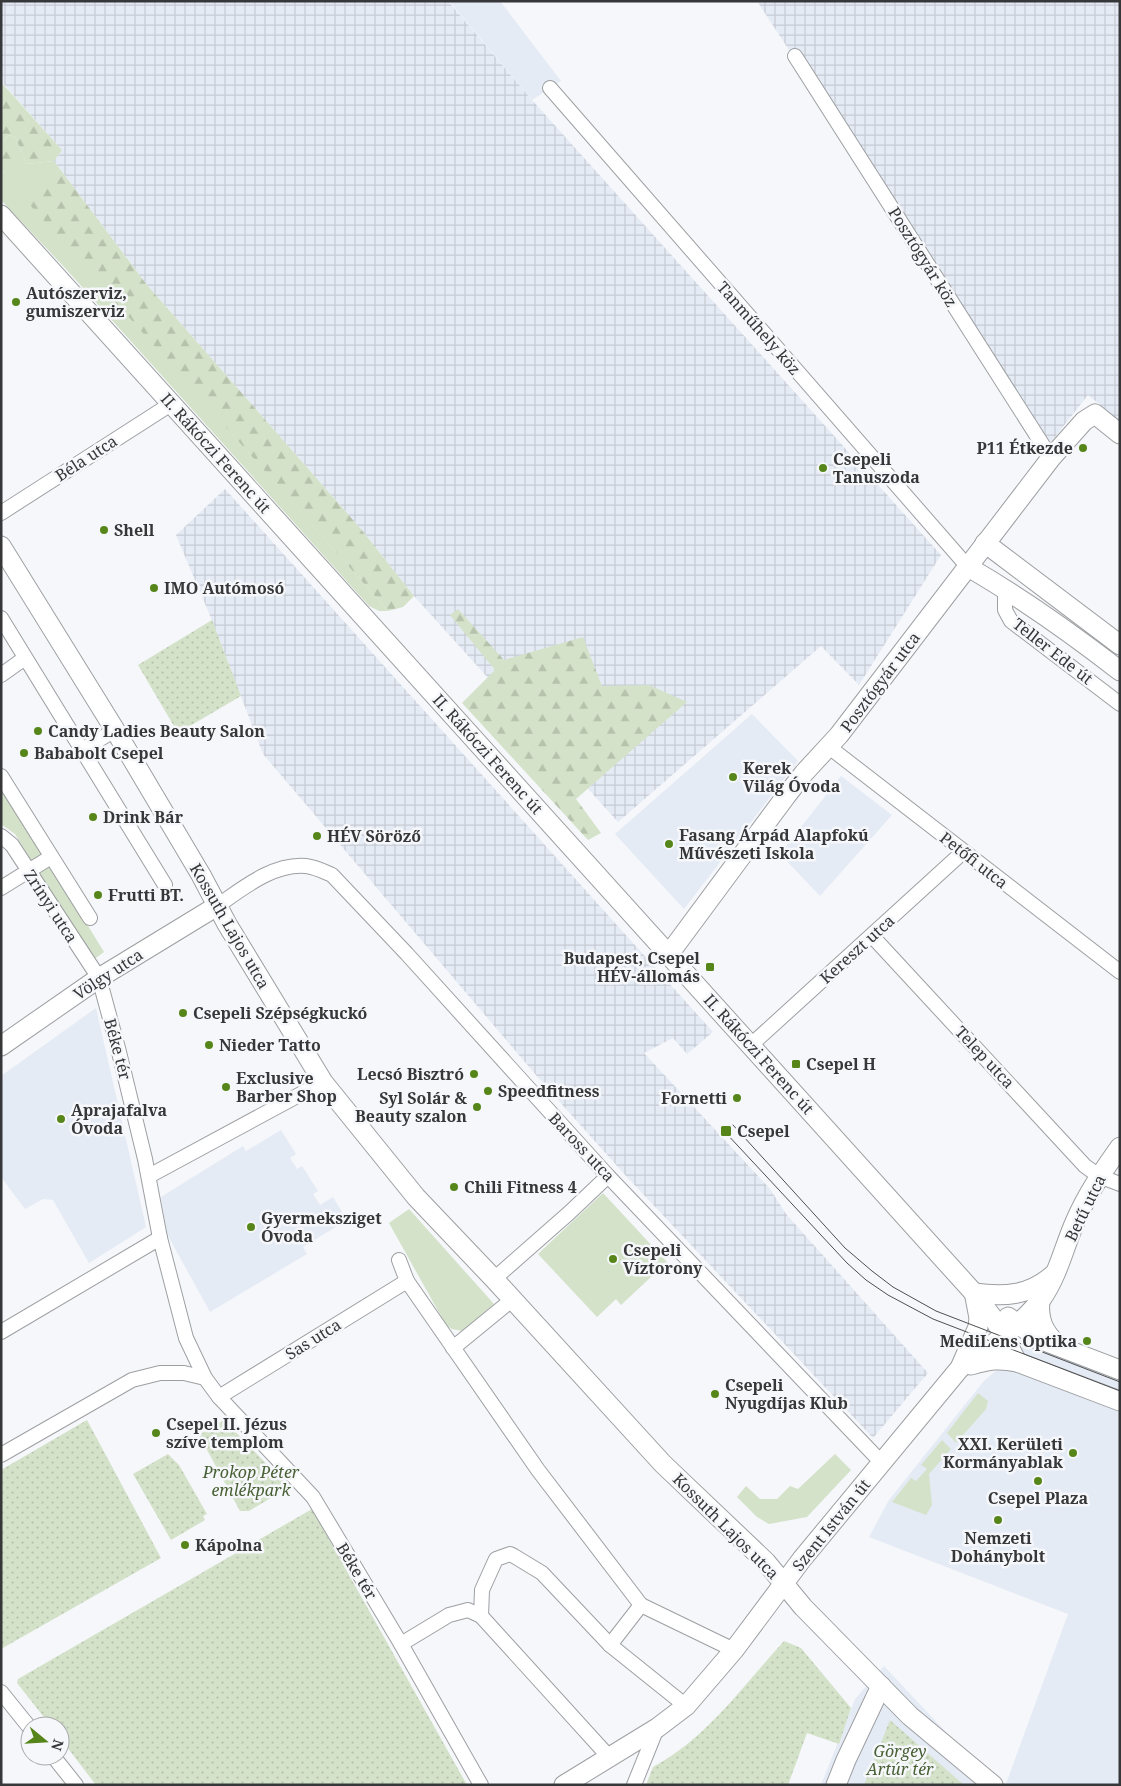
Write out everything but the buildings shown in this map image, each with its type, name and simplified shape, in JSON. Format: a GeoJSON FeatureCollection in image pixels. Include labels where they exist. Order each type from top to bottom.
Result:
{"type":"FeatureCollection","features":[{"type":"Feature","properties":{"kind":"street","name":"Posztógyár köz"},"geometry":{"type":"LineString","coordinates":[[795,56],[1051,458]]}},
{"type":"Feature","properties":{"kind":"street","name":"Tanműhely köz"},"geometry":{"type":"LineString","coordinates":[[550,88],[968,567]]}},
{"type":"Feature","properties":{"kind":"street","name":"II. Rákóczi Ferenc út"},"geometry":{"type":"LineString","coordinates":[[1,215],[974,1293],[996,1322],[1010,1330],[1120,1370]]}},
{"type":"Feature","properties":{"kind":"street","name":"Béla utca"},"geometry":{"type":"LineString","coordinates":[[1,513],[171,404]]}},
{"type":"Feature","properties":{"kind":"street","name":"Posztógyár utca"},"geometry":{"type":"LineString","coordinates":[[669,954],[790,792],[829,747],[1051,458],[1084,421],[1095,414],[1120,434]]}},
{"type":"Feature","properties":{"kind":"street"},"geometry":{"type":"LineString","coordinates":[[986,543],[1120,646]]}},
{"type":"Feature","properties":{"kind":"street","name":"Kossuth Lajos utca"},"geometry":{"type":"LineString","coordinates":[[1,546],[115,730],[217,906],[323,1082],[416,1197],[494,1278],[663,1464],[766,1562],[803,1607],[910,1716],[993,1785]]}},
{"type":"Feature","properties":{"kind":"street","name":"Teller Ede út"},"geometry":{"type":"LineString","coordinates":[[968,567],[1005,588],[1060,625],[1120,671]]}},
{"type":"Feature","properties":{"kind":"street","name":"Teller Ede út"},"geometry":{"type":"LineString","coordinates":[[1005,588],[1005,610],[1011,621],[1120,704]]}},
{"type":"Feature","properties":{"kind":"street"},"geometry":{"type":"LineString","coordinates":[[1,618],[165,885]]}},
{"type":"Feature","properties":{"kind":"street"},"geometry":{"type":"LineString","coordinates":[[1,675],[25,658]]}},
{"type":"Feature","properties":{"kind":"street"},"geometry":{"type":"LineString","coordinates":[[82,750],[115,730]]}},
{"type":"Feature","properties":{"kind":"street","name":"Petőfi utca"},"geometry":{"type":"LineString","coordinates":[[829,747],[1120,972]]}},
{"type":"Feature","properties":{"kind":"street"},"geometry":{"type":"LineString","coordinates":[[1,776],[90,918]]}},
{"type":"Feature","properties":{"kind":"street","name":"Zrínyi utca"},"geometry":{"type":"LineString","coordinates":[[1,836],[12,845],[99,978]]}},
{"type":"Feature","properties":{"kind":"street","name":"Kereszt utca"},"geometry":{"type":"LineString","coordinates":[[751,1045],[963,852]]}},
{"type":"Feature","properties":{"kind":"street"},"geometry":{"type":"LineString","coordinates":[[1,888],[51,857]]}},
{"type":"Feature","properties":{"kind":"street","name":"Baross utca"},"geometry":{"type":"LineString","coordinates":[[217,906],[262,876],[286,868],[304,866],[332,875],[608,1176],[882,1463]]}},
{"type":"Feature","properties":{"kind":"street","name":"Völgy utca"},"geometry":{"type":"LineString","coordinates":[[1,1046],[99,978],[217,906]]}},
{"type":"Feature","properties":{"kind":"street","name":"Telep utca"},"geometry":{"type":"LineString","coordinates":[[872,936],[1085,1166],[1099,1176]]}},
{"type":"Feature","properties":{"kind":"street","name":"Béke tér"},"geometry":{"type":"LineString","coordinates":[[99,978],[149,1176],[160,1238],[186,1338],[205,1378],[219,1397],[313,1497],[401,1644],[481,1785]]}},
{"type":"Feature","properties":{"kind":"street"},"geometry":{"type":"LineString","coordinates":[[149,1176],[323,1082]]}},
{"type":"Feature","properties":{"kind":"street","name":"Betű utca"},"geometry":{"type":"LineString","coordinates":[[1010,1330],[1040,1300],[1055,1273],[1081,1209],[1099,1176],[1120,1147]]}},
{"type":"Feature","properties":{"kind":"street"},"geometry":{"type":"LineString","coordinates":[[494,1278],[569,1213],[608,1176]]}},
{"type":"Feature","properties":{"kind":"street"},"geometry":{"type":"LineString","coordinates":[[1099,1176],[1120,1184]]}},
{"type":"Feature","properties":{"kind":"street"},"geometry":{"type":"LineString","coordinates":[[1,1332],[160,1238]]}},
{"type":"Feature","properties":{"kind":"street"},"geometry":{"type":"LineString","coordinates":[[399,1260],[407,1281],[452,1348],[538,1470],[641,1604],[734,1650]]}},
{"type":"Feature","properties":{"kind":"street"},"geometry":{"type":"LineString","coordinates":[[974,1293],[1006,1295],[1030,1290],[1042,1285],[1055,1273]]}},
{"type":"Feature","properties":{"kind":"street","name":"Sas utca"},"geometry":{"type":"LineString","coordinates":[[219,1397],[407,1281]]}},
{"type":"Feature","properties":{"kind":"street","name":"Szent István út"},"geometry":{"type":"LineString","coordinates":[[960,1368],[978,1327],[978,1308],[974,1293]]}},
{"type":"Feature","properties":{"kind":"street"},"geometry":{"type":"LineString","coordinates":[[452,1348],[513,1299]]}},
{"type":"Feature","properties":{"kind":"street"},"geometry":{"type":"LineString","coordinates":[[1040,1300],[1041,1324],[1050,1338],[1060,1347]]}},
{"type":"Feature","properties":{"kind":"street","name":"II. Rákóczi Ferenc út"},"geometry":{"type":"LineString","coordinates":[[1010,1330],[1017,1362]]}},
{"type":"Feature","properties":{"kind":"street","name":"Szent István út"},"geometry":{"type":"LineString","coordinates":[[572,1784],[657,1728],[686,1706],[734,1650],[802,1559],[960,1368],[1010,1330]]}},
{"type":"Feature","properties":{"kind":"street"},"geometry":{"type":"LineString","coordinates":[[960,1368],[1001,1358],[1017,1362],[1120,1401]]}},
{"type":"Feature","properties":{"kind":"street"},"geometry":{"type":"LineString","coordinates":[[1,1455],[132,1380],[160,1373],[184,1373],[205,1378]]}},
{"type":"Feature","properties":{"kind":"street"},"geometry":{"type":"LineString","coordinates":[[481,1616],[482,1590],[491,1568],[496,1559],[510,1554],[542,1573],[610,1645],[686,1706]]}},
{"type":"Feature","properties":{"kind":"street"},"geometry":{"type":"LineString","coordinates":[[610,1645],[641,1604]]}},
{"type":"Feature","properties":{"kind":"street"},"geometry":{"type":"LineString","coordinates":[[401,1644],[450,1614],[468,1610],[481,1616],[610,1758]]}},
{"type":"Feature","properties":{"kind":"street"},"geometry":{"type":"LineString","coordinates":[[836,1785],[881,1686]]}},
{"type":"Feature","properties":{"kind":"street"},"geometry":{"type":"LineString","coordinates":[[1,1692],[20,1716]]}},
{"type":"Feature","properties":{"kind":"street"},"geometry":{"type":"LineString","coordinates":[[634,1785],[657,1728]]}},
{"type":"Feature","properties":{"kind":"street"},"geometry":{"type":"LineString","coordinates":[[61,1766],[76,1785]]}},
{"type":"Feature","properties":{"kind":"shaded area"},"geometry":{"type":"Polygon","coordinates":[[[1,1],[448,1],[532,100],[941,555],[859,685],[821,646],[618,822],[414,596],[361,529],[147,285],[54,161],[62,150],[1,81],[1,1]]]}},
{"type":"Feature","properties":{"kind":"shaded area"},"geometry":{"type":"Polygon","coordinates":[[[449,1],[500,1],[561,81],[532,100],[449,1]]]}},
{"type":"Feature","properties":{"kind":"shaded area"},"geometry":{"type":"Polygon","coordinates":[[[757,1],[1120,1],[1120,421],[1088,395],[1048,446],[757,1]]]}},
{"type":"Feature","properties":{"kind":"shaded area"},"geometry":{"type":"Polygon","coordinates":[[[225,489],[713,1032],[687,1054],[673,1038],[644,1053],[770,1189],[786,1214],[928,1373],[873,1438],[626,1176],[541,1081],[263,754],[211,618],[176,535],[225,489]]]}},
{"type":"Feature","properties":{"kind":"shaded area"},"geometry":{"type":"Polygon","coordinates":[[[752,714],[798,761],[684,909],[615,834],[752,714]]]}},
{"type":"Feature","properties":{"kind":"shaded area","name":"Kerek Világ Óvoda"},"geometry":{"type":"Polygon","coordinates":[[[841,776],[892,815],[820,896],[780,854],[841,776]]]}},
{"type":"Feature","properties":{"kind":"shaded area","name":"Aprajafalva Óvoda"},"geometry":{"type":"Polygon","coordinates":[[[96,1008],[146,1227],[89,1263],[53,1200],[43,1199],[25,1209],[1,1177],[1,1076],[96,1008]]]}},
{"type":"Feature","properties":{"kind":"shaded area","name":"Gyermeksziget Óvoda"},"geometry":{"type":"Polygon","coordinates":[[[281,1130],[296,1154],[290,1158],[297,1169],[302,1166],[318,1191],[313,1194],[320,1205],[333,1197],[347,1220],[303,1247],[307,1254],[210,1312],[167,1234],[161,1197],[243,1146],[246,1151],[281,1130]]]}},
{"type":"Feature","properties":{"kind":"shaded area"},"geometry":{"type":"Polygon","coordinates":[[[1039,1332],[1120,1363],[1120,1785],[821,1785],[855,1699],[884,1666],[976,1764],[1006,1784],[1068,1614],[869,1537],[889,1500],[983,1382],[1039,1332]]]}},
{"type":"Feature","properties":{"kind":"green space"},"geometry":{"type":"Polygon","coordinates":[[[1,82],[62,150],[54,161],[27,164],[15,137],[9,135],[4,140],[14,162],[13,170],[6,174],[1,168],[1,82]]]}},
{"type":"Feature","properties":{"kind":"green space"},"geometry":{"type":"Polygon","coordinates":[[[9,135],[15,137],[27,164],[54,161],[60,169],[31,205],[388,611],[379,611],[369,606],[65,268],[1,200],[1,168],[6,174],[6,147],[4,140],[9,135]]]}},
{"type":"Feature","properties":{"kind":"green space"},"geometry":{"type":"Polygon","coordinates":[[[60,169],[147,285],[361,529],[414,596],[403,607],[388,611],[30,205],[60,169]]]}},
{"type":"Feature","properties":{"kind":"green space"},"geometry":{"type":"Polygon","coordinates":[[[458,609],[504,660],[583,637],[602,686],[649,685],[687,702],[576,799],[601,833],[588,840],[462,703],[495,670],[450,615],[458,609]]]}},
{"type":"Feature","properties":{"kind":"green space"},"geometry":{"type":"Polygon","coordinates":[[[212,620],[241,696],[178,733],[138,665],[212,620]]]}},
{"type":"Feature","properties":{"kind":"green space"},"geometry":{"type":"Polygon","coordinates":[[[1,783],[104,952],[93,960],[15,834],[1,824],[1,783]]]}},
{"type":"Feature","properties":{"kind":"green space"},"geometry":{"type":"Polygon","coordinates":[[[603,1193],[667,1262],[660,1268],[652,1260],[645,1268],[652,1276],[621,1305],[616,1299],[597,1317],[538,1254],[603,1193]]]}},
{"type":"Feature","properties":{"kind":"green space"},"geometry":{"type":"Polygon","coordinates":[[[409,1209],[494,1304],[462,1331],[452,1329],[446,1325],[389,1223],[409,1209]]]}},
{"type":"Feature","properties":{"kind":"green space"},"geometry":{"type":"Polygon","coordinates":[[[978,1393],[988,1401],[986,1409],[956,1443],[947,1433],[978,1393]]]}},
{"type":"Feature","properties":{"kind":"green space"},"geometry":{"type":"Polygon","coordinates":[[[87,1420],[161,1558],[1,1649],[1,1470],[87,1420]]]}},
{"type":"Feature","properties":{"kind":"green space","name":"Prokop Péter emlékpark"},"geometry":{"type":"Polygon","coordinates":[[[224,1420],[289,1487],[249,1511],[240,1511],[199,1435],[224,1420]]]}},
{"type":"Feature","properties":{"kind":"green space"},"geometry":{"type":"Polygon","coordinates":[[[942,1440],[951,1449],[929,1474],[932,1505],[926,1515],[892,1502],[911,1478],[916,1481],[927,1469],[921,1465],[942,1440]]]}},
{"type":"Feature","properties":{"kind":"green space"},"geometry":{"type":"Polygon","coordinates":[[[168,1454],[179,1465],[207,1514],[203,1516],[205,1520],[171,1540],[133,1474],[168,1454]]]}},
{"type":"Feature","properties":{"kind":"green space"},"geometry":{"type":"Polygon","coordinates":[[[835,1454],[851,1470],[807,1517],[769,1524],[757,1517],[737,1497],[746,1486],[760,1499],[777,1499],[790,1486],[798,1489],[835,1454]]]}},
{"type":"Feature","properties":{"kind":"green space"},"geometry":{"type":"Polygon","coordinates":[[[312,1509],[467,1785],[96,1785],[70,1751],[70,1716],[43,1716],[17,1683],[18,1679],[312,1509]]]}},
{"type":"Feature","properties":{"kind":"green space"},"geometry":{"type":"Polygon","coordinates":[[[784,1641],[801,1648],[851,1708],[839,1744],[807,1733],[788,1785],[646,1785],[653,1767],[672,1755],[707,1726],[739,1693],[784,1641]]]}},
{"type":"Feature","properties":{"kind":"green space","name":"Görgey Artúr tér"},"geometry":{"type":"Polygon","coordinates":[[[890,1720],[964,1785],[864,1785],[890,1720]]]}},
{"type":"Feature","properties":{"kind":"tram line"},"geometry":{"type":"LineString","coordinates":[[733,1125],[845,1248],[893,1287],[936,1311],[1120,1382]]}},
{"type":"Feature","properties":{"kind":"tram line"},"geometry":{"type":"LineString","coordinates":[[725,1132],[847,1263],[866,1280],[888,1295],[933,1319],[1120,1391]]}},
{"type":"Feature","properties":{"kind":"place","name":"Autószerviz, gumiszerviz"},"geometry":{"type":"Point","coordinates":[16,302]}},
{"type":"Feature","properties":{"kind":"place","name":"P11 Étkezde"},"geometry":{"type":"Point","coordinates":[1083,448]}},
{"type":"Feature","properties":{"kind":"place","name":"Csepeli Tanuszoda"},"geometry":{"type":"Point","coordinates":[823,468]}},
{"type":"Feature","properties":{"kind":"place","name":"Shell"},"geometry":{"type":"Point","coordinates":[104,530]}},
{"type":"Feature","properties":{"kind":"place","name":"IMO Autómosó"},"geometry":{"type":"Point","coordinates":[154,588]}},
{"type":"Feature","properties":{"kind":"place","name":"Candy Ladies Beauty Salon"},"geometry":{"type":"Point","coordinates":[38,731]}},
{"type":"Feature","properties":{"kind":"place","name":"Bababolt Csepel"},"geometry":{"type":"Point","coordinates":[24,753]}},
{"type":"Feature","properties":{"kind":"place","name":"Kerek Világ Óvoda"},"geometry":{"type":"Point","coordinates":[733,777]}},
{"type":"Feature","properties":{"kind":"place","name":"Drink Bár"},"geometry":{"type":"Point","coordinates":[93,817]}},
{"type":"Feature","properties":{"kind":"place","name":"HÉV Söröző"},"geometry":{"type":"Point","coordinates":[317,836]}},
{"type":"Feature","properties":{"kind":"place","name":"Fasang Árpád Alapfokú Művészeti Iskola"},"geometry":{"type":"Point","coordinates":[669,844]}},
{"type":"Feature","properties":{"kind":"place","name":"Frutti BT."},"geometry":{"type":"Point","coordinates":[98,895]}},
{"type":"Feature","properties":{"kind":"place","name":"Budapest, Csepel HÉV-állomás"},"geometry":{"type":"Point","coordinates":[710,967]}},
{"type":"Feature","properties":{"kind":"place","name":"Csepeli Szépségkuckó"},"geometry":{"type":"Point","coordinates":[183,1013]}},
{"type":"Feature","properties":{"kind":"place","name":"Nieder Tatto"},"geometry":{"type":"Point","coordinates":[209,1045]}},
{"type":"Feature","properties":{"kind":"place","name":"Csepel H"},"geometry":{"type":"Point","coordinates":[796,1064]}},
{"type":"Feature","properties":{"kind":"place","name":"Lecsó Bisztró"},"geometry":{"type":"Point","coordinates":[474,1074]}},
{"type":"Feature","properties":{"kind":"place","name":"Exclusive Barber Shop"},"geometry":{"type":"Point","coordinates":[226,1087]}},
{"type":"Feature","properties":{"kind":"place","name":"Speedfitness"},"geometry":{"type":"Point","coordinates":[488,1091]}},
{"type":"Feature","properties":{"kind":"place","name":"Fornetti"},"geometry":{"type":"Point","coordinates":[737,1098]}},
{"type":"Feature","properties":{"kind":"place","name":"Syl Solár & Beauty szalon"},"geometry":{"type":"Point","coordinates":[477,1107]}},
{"type":"Feature","properties":{"kind":"place","name":"Aprajafalva Óvoda"},"geometry":{"type":"Point","coordinates":[61,1119]}},
{"type":"Feature","properties":{"kind":"place","name":"Csepel"},"geometry":{"type":"Point","coordinates":[726,1131]}},
{"type":"Feature","properties":{"kind":"place","name":"Chili Fitness 4"},"geometry":{"type":"Point","coordinates":[454,1187]}},
{"type":"Feature","properties":{"kind":"place","name":"Gyermeksziget Óvoda"},"geometry":{"type":"Point","coordinates":[251,1227]}},
{"type":"Feature","properties":{"kind":"place","name":"Csepeli Víztorony"},"geometry":{"type":"Point","coordinates":[613,1259]}},
{"type":"Feature","properties":{"kind":"place","name":"MediLens Optika"},"geometry":{"type":"Point","coordinates":[1087,1341]}},
{"type":"Feature","properties":{"kind":"place","name":"Csepeli Nyugdíjas Klub"},"geometry":{"type":"Point","coordinates":[715,1394]}},
{"type":"Feature","properties":{"kind":"place","name":"Csepel II. Jézus szíve templom"},"geometry":{"type":"Point","coordinates":[156,1433]}},
{"type":"Feature","properties":{"kind":"place","name":"XXI. Kerületi Kormányablak"},"geometry":{"type":"Point","coordinates":[1073,1453]}},
{"type":"Feature","properties":{"kind":"place","name":"Csepel Plaza"},"geometry":{"type":"Point","coordinates":[1038,1481]}},
{"type":"Feature","properties":{"kind":"place","name":"Nemzeti Dohánybolt"},"geometry":{"type":"Point","coordinates":[998,1520]}},
{"type":"Feature","properties":{"kind":"place","name":"Kápolna"},"geometry":{"type":"Point","coordinates":[185,1545]}}]}
